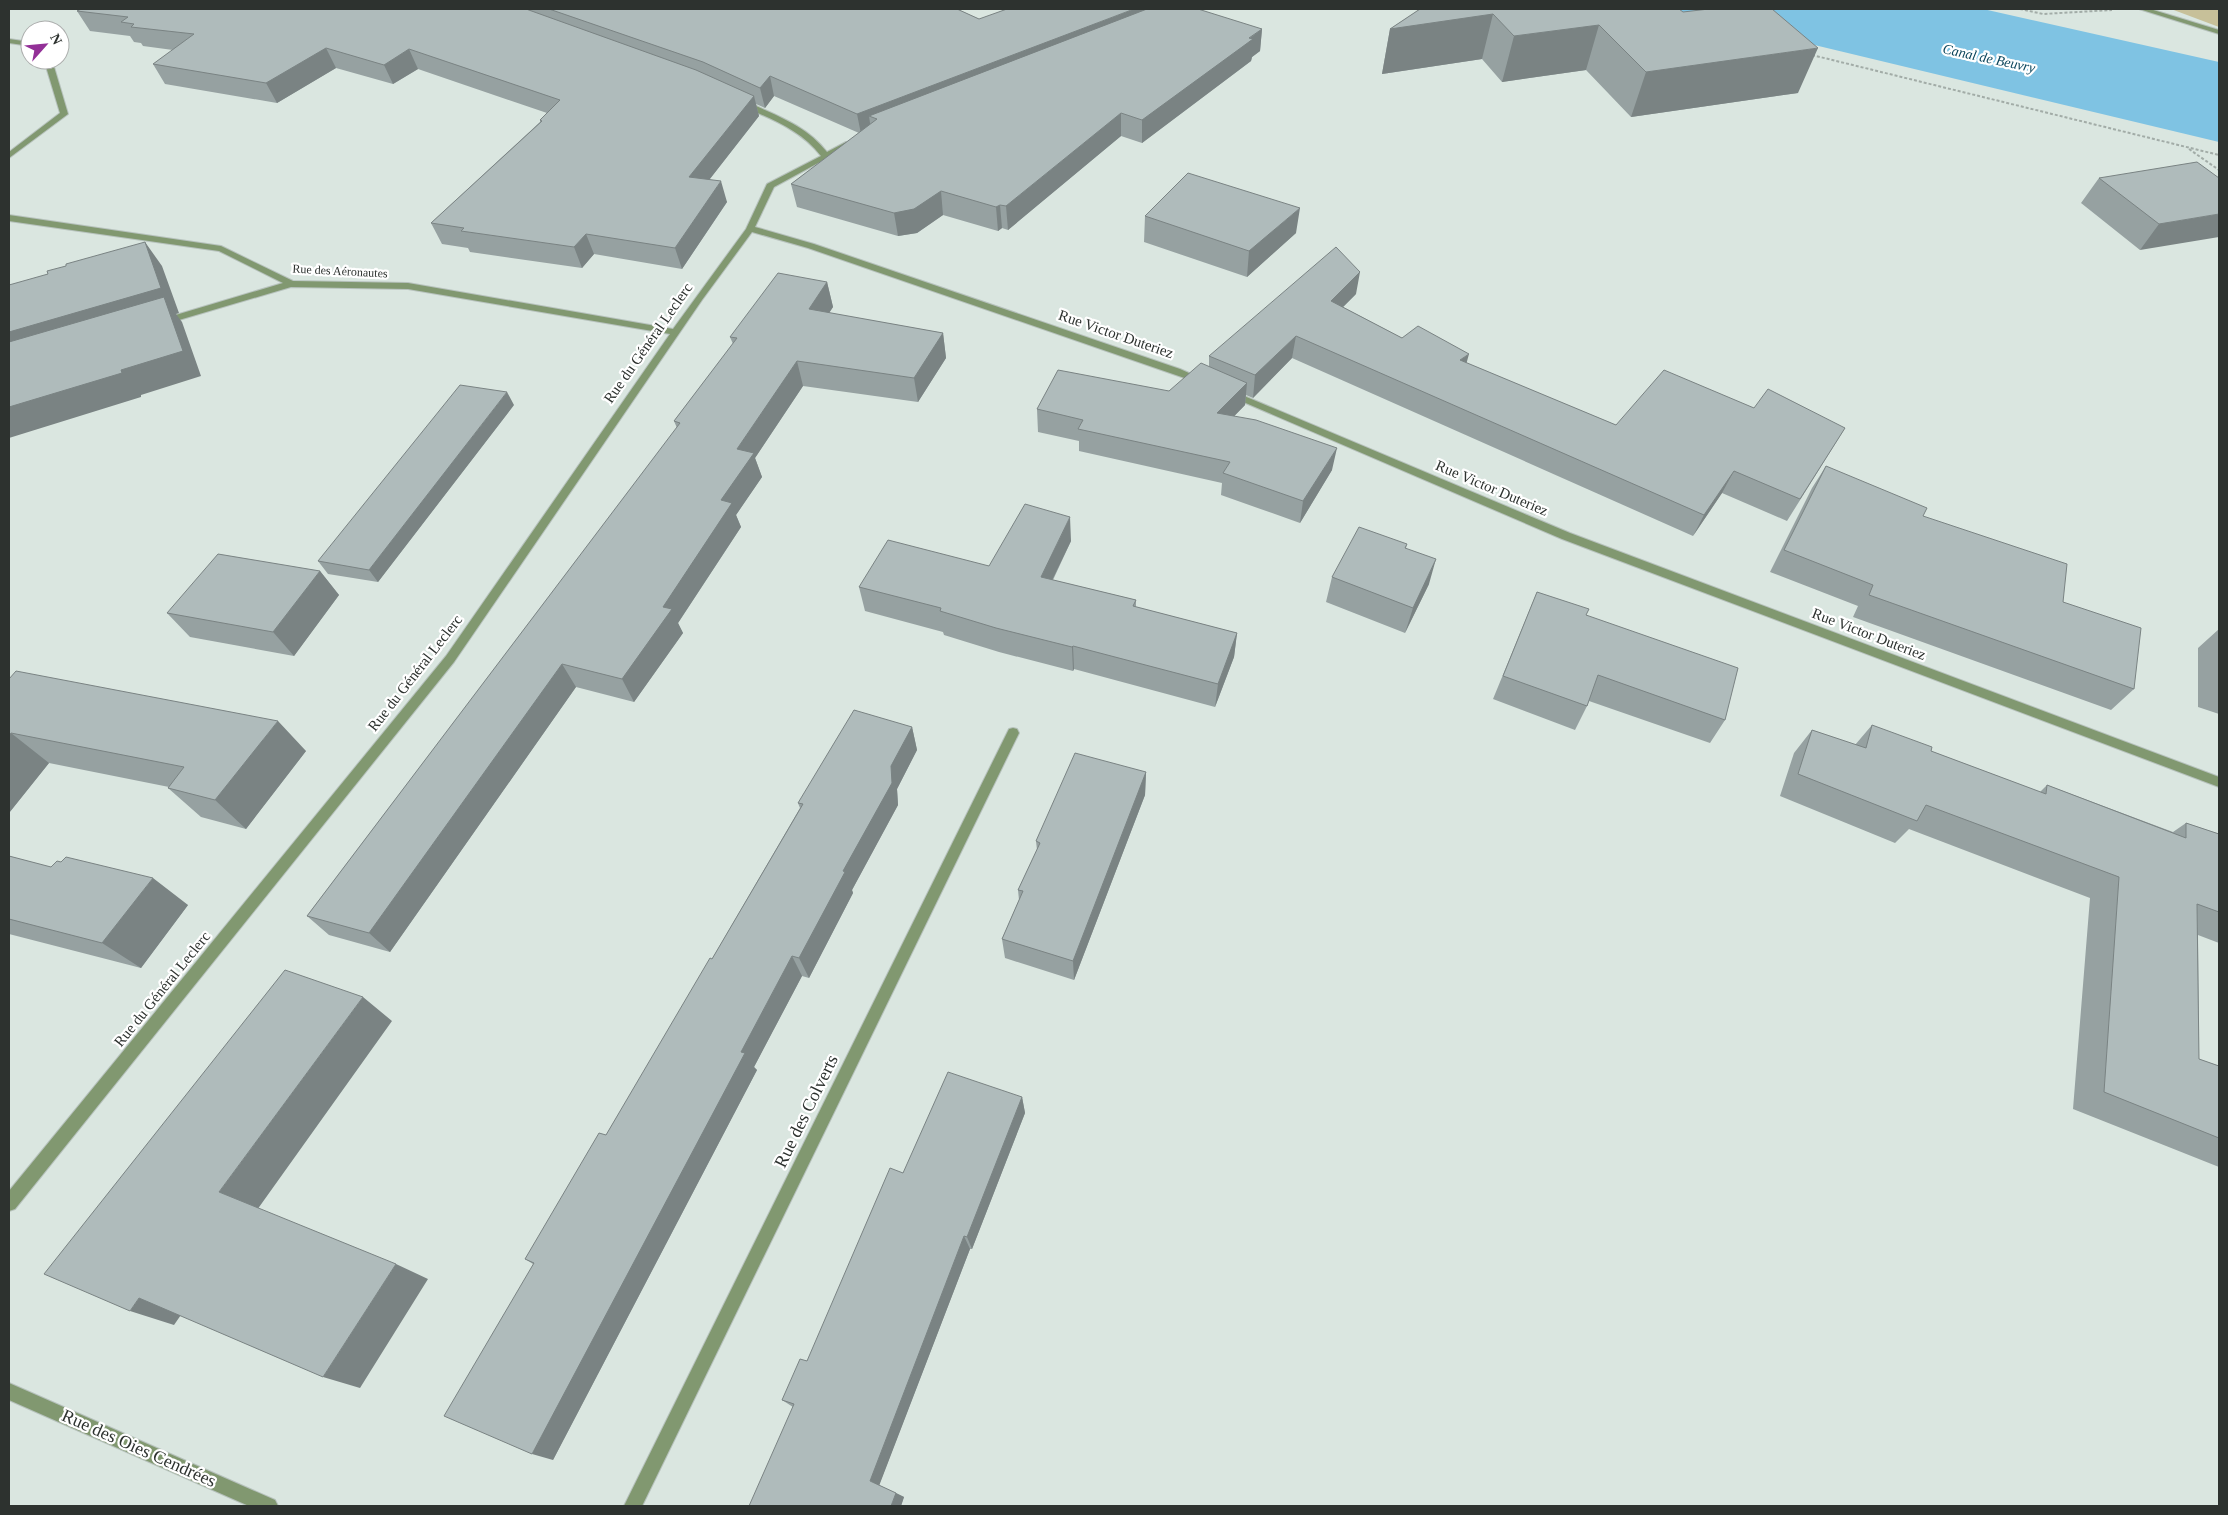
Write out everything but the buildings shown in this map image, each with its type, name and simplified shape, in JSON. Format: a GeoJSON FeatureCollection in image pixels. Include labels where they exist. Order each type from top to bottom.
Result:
{"type":"FeatureCollection","features":[{"type":"Feature","properties":{"kind":"street"},"geometry":{"type":"LineString","coordinates":[[2143,9],[2219,32]]}},
{"type":"Feature","properties":{"kind":"street"},"geometry":{"type":"LineString","coordinates":[[9,156],[64,114],[51,70]]}},
{"type":"Feature","properties":{"kind":"street"},"geometry":{"type":"LineString","coordinates":[[730,98],[801,130],[816,142],[825,155]]}},
{"type":"Feature","properties":{"kind":"street","name":"Rue du Général Leclerc"},"geometry":{"type":"LineString","coordinates":[[9,1203],[450,659],[750,228],[770,186],[825,155],[861,139]]}},
{"type":"Feature","properties":{"kind":"street","name":"Rue des Aéronautes"},"geometry":{"type":"LineString","coordinates":[[9,218],[221,249],[291,284],[408,286],[676,332]]}},
{"type":"Feature","properties":{"kind":"street","name":"Rue Victor Duteriez"},"geometry":{"type":"LineString","coordinates":[[750,228],[830,252],[1177,371],[1566,536],[2219,782]]}},
{"type":"Feature","properties":{"kind":"street"},"geometry":{"type":"LineString","coordinates":[[150,326],[291,284]]}},
{"type":"Feature","properties":{"kind":"street","name":"Rue des Colverts"},"geometry":{"type":"LineString","coordinates":[[634,1506],[1013,733]]}},
{"type":"Feature","properties":{"kind":"street","name":"Rue des Oies Cendrées"},"geometry":{"type":"LineString","coordinates":[[9,1390],[269,1506]]}},
{"type":"Feature","properties":{"kind":"path"},"geometry":{"type":"LineString","coordinates":[[2020,9],[2043,14],[2112,10]]}},
{"type":"Feature","properties":{"kind":"path"},"geometry":{"type":"LineString","coordinates":[[1806,53],[2219,155]]}},
{"type":"Feature","properties":{"kind":"path"},"geometry":{"type":"LineString","coordinates":[[2188,148],[2219,170]]}},
{"type":"Feature","properties":{"kind":"shaded area"},"geometry":{"type":"Polygon","coordinates":[[[2171,9],[2219,9],[2219,27],[2171,9]]]}},
{"type":"Feature","properties":{"kind":"water","name":"Canal de Beuvry"},"geometry":{"type":"Polygon","coordinates":[[[1664,9],[1983,9],[2219,62],[2219,142],[1664,9]]]}}]}
